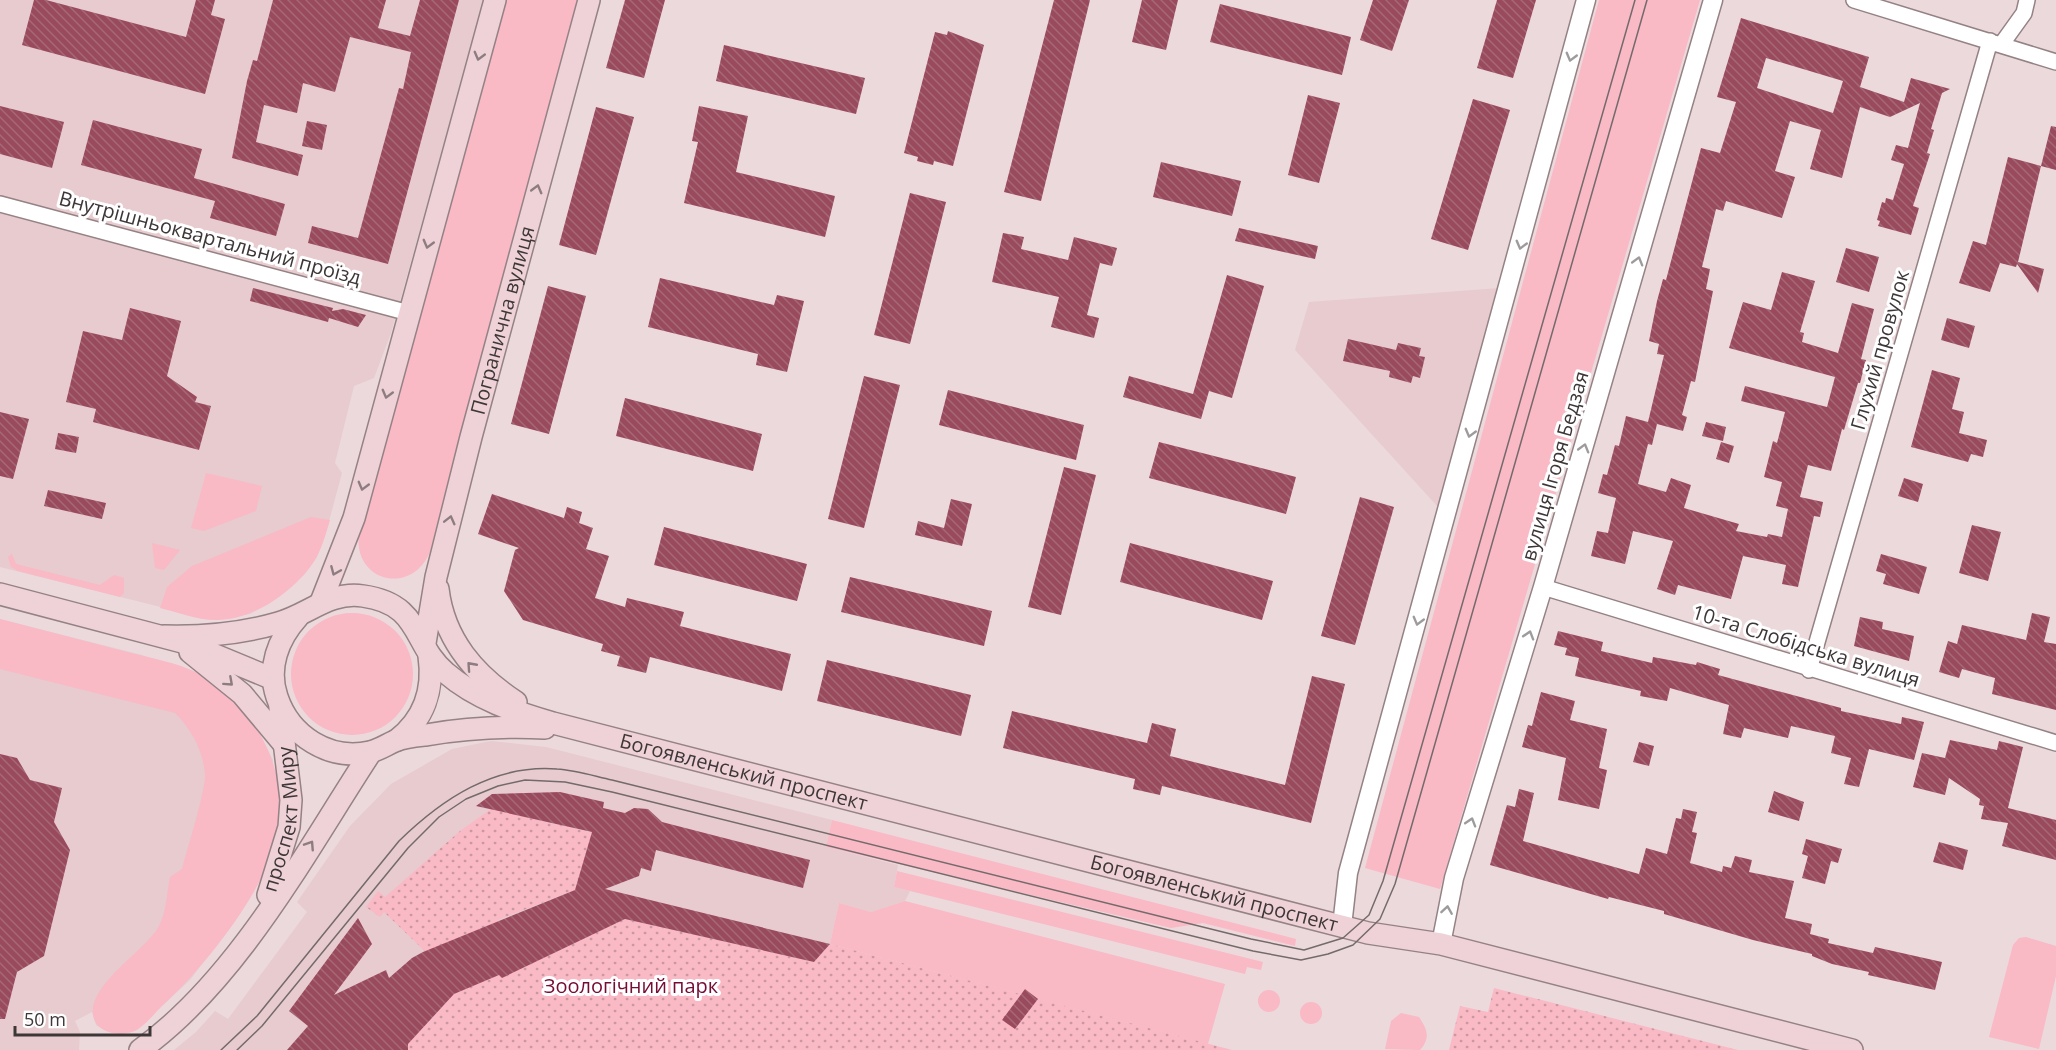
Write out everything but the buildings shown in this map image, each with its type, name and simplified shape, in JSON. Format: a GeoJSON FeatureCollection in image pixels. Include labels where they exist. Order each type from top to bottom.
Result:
{"type":"FeatureCollection","features":[{"type":"Feature","properties":{"kind":"main road"},"geometry":{"type":"LineString","coordinates":[[321,602],[354,518],[495,0]]}},
{"type":"Feature","properties":{"kind":"main road","name":"Погранична вулиця"},"geometry":{"type":"LineString","coordinates":[[427,649],[436,577],[471,437],[588,0]]}},
{"type":"Feature","properties":{"kind":"main road"},"geometry":{"type":"LineString","coordinates":[[436,577],[440,605],[449,632],[463,656],[482,677],[504,694],[553,723]]}},
{"type":"Feature","properties":{"kind":"main road","name":"Богоявленський проспект"},"geometry":{"type":"LineString","coordinates":[[0,594],[164,636],[209,651],[273,680],[280,706],[295,729],[317,746],[344,753],[371,752],[396,740],[487,728],[578,730]]}},
{"type":"Feature","properties":{"kind":"main road","name":"Богоявленський проспект"},"geometry":{"type":"LineString","coordinates":[[164,636],[232,633],[298,617],[321,602],[348,595],[375,598],[399,610],[410,620],[444,672],[478,695],[553,723],[1342,926],[1441,944],[1852,1050]]}},
{"type":"Feature","properties":{"kind":"main road"},"geometry":{"type":"LineString","coordinates":[[273,680],[274,666],[282,639],[298,617]]}},
{"type":"Feature","properties":{"kind":"main road"},"geometry":{"type":"LineString","coordinates":[[164,636],[218,672],[242,694],[283,744]]}},
{"type":"Feature","properties":{"kind":"main road"},"geometry":{"type":"LineString","coordinates":[[396,740],[416,722],[426,703],[431,683],[427,649]]}},
{"type":"Feature","properties":{"kind":"main road","name":"проспект Миру"},"geometry":{"type":"LineString","coordinates":[[255,929],[289,827],[290,772],[283,744],[280,706]]}},
{"type":"Feature","properties":{"kind":"main road","name":"проспект Миру"},"geometry":{"type":"LineString","coordinates":[[140,1050],[192,1007],[255,929],[371,752]]}},
{"type":"Feature","properties":{"kind":"street"},"geometry":{"type":"LineString","coordinates":[[1342,926],[1348,873],[1586,0]]}},
{"type":"Feature","properties":{"kind":"street","name":"вулиця Ігоря Бедзая"},"geometry":{"type":"LineString","coordinates":[[1441,944],[1454,878],[1543,587],[1713,0]]}},
{"type":"Feature","properties":{"kind":"street"},"geometry":{"type":"LineString","coordinates":[[1854,0],[2056,62]]}},
{"type":"Feature","properties":{"kind":"street","name":"Глухий провулок"},"geometry":{"type":"LineString","coordinates":[[1809,670],[1996,43],[2024,13],[2027,0]]}},
{"type":"Feature","properties":{"kind":"street","name":"Внутрішньоквартальний проїзд"},"geometry":{"type":"LineString","coordinates":[[0,204],[409,313]]}},
{"type":"Feature","properties":{"kind":"street","name":"10-та Слобідська вулиця"},"geometry":{"type":"LineString","coordinates":[[1543,587],[1809,670],[2056,743]]}},
{"type":"Feature","properties":{"kind":"shaded area"},"geometry":{"type":"Polygon","coordinates":[[[0,0],[484,0],[391,333],[374,378],[354,386],[335,463],[342,473],[317,557],[304,575],[273,600],[250,614],[213,620],[0,567],[0,0]]]}},
{"type":"Feature","properties":{"kind":"shaded area"},"geometry":{"type":"Polygon","coordinates":[[[1500,288],[1438,507],[1295,350],[1309,302],[1500,288]]]}},
{"type":"Feature","properties":{"kind":"shaded area"},"geometry":{"type":"Polygon","coordinates":[[[0,619],[142,655],[199,674],[257,729],[273,760],[253,890],[237,917],[190,980],[136,1030],[122,1034],[108,1032],[96,1025],[92,1012],[75,1021],[80,1032],[79,1050],[0,1050],[0,619]]]}},
{"type":"Feature","properties":{"kind":"shaded area"},"geometry":{"type":"Polygon","coordinates":[[[491,741],[546,747],[832,820],[826,847],[898,865],[894,887],[910,891],[905,901],[871,912],[839,903],[830,944],[814,962],[408,1050],[174,1050],[196,1032],[215,1011],[228,1019],[307,912],[297,902],[350,826],[391,784],[452,749],[491,741]]]}},
{"type":"Feature","properties":{"kind":"green space"},"geometry":{"type":"Polygon","coordinates":[[[506,0],[577,0],[430,552],[421,566],[410,575],[397,578],[385,577],[373,572],[364,563],[359,549],[359,533],[506,0]]]}},
{"type":"Feature","properties":{"kind":"green space"},"geometry":{"type":"Polygon","coordinates":[[[1599,0],[1700,0],[1440,889],[1365,868],[1599,0]]]}},
{"type":"Feature","properties":{"kind":"green space"},"geometry":{"type":"Polygon","coordinates":[[[206,473],[262,486],[256,511],[204,531],[191,528],[206,473]]]}},
{"type":"Feature","properties":{"kind":"green space"},"geometry":{"type":"Polygon","coordinates":[[[311,517],[330,520],[320,551],[307,572],[272,602],[244,615],[215,620],[160,608],[167,587],[192,566],[311,517]]]}},
{"type":"Feature","properties":{"kind":"green space"},"geometry":{"type":"Polygon","coordinates":[[[152,543],[180,550],[164,570],[155,568],[152,543]]]}},
{"type":"Feature","properties":{"kind":"green space"},"geometry":{"type":"Polygon","coordinates":[[[12,554],[16,564],[100,585],[114,575],[124,578],[124,593],[120,597],[18,571],[11,567],[8,557],[12,554]]]}},
{"type":"Feature","properties":{"kind":"green space"},"geometry":{"type":"Polygon","coordinates":[[[352,613],[375,617],[395,631],[409,651],[413,674],[409,697],[395,717],[375,731],[352,735],[329,731],[309,717],[295,697],[291,674],[295,651],[309,631],[329,617],[352,613]]]}},
{"type":"Feature","properties":{"kind":"green space"},"geometry":{"type":"Polygon","coordinates":[[[0,619],[165,661],[200,674],[220,687],[244,710],[262,738],[272,760],[281,806],[279,830],[263,876],[216,948],[147,1022],[131,1032],[119,1034],[101,1028],[94,1019],[93,1007],[106,982],[142,947],[159,926],[165,909],[170,877],[182,869],[199,806],[205,782],[202,757],[191,733],[175,713],[0,669],[0,619]]]}},
{"type":"Feature","properties":{"kind":"green space"},"geometry":{"type":"Polygon","coordinates":[[[501,794],[505,812],[598,834],[575,890],[498,920],[502,930],[434,960],[384,912],[380,917],[366,907],[378,891],[385,897],[460,831],[491,809],[485,799],[501,794]]]}},
{"type":"Feature","properties":{"kind":"green space"},"geometry":{"type":"Polygon","coordinates":[[[832,820],[1296,939],[1295,946],[1203,923],[1171,928],[826,847],[832,820]]]}},
{"type":"Feature","properties":{"kind":"green space"},"geometry":{"type":"Polygon","coordinates":[[[897,871],[1263,962],[1261,970],[1247,967],[1245,974],[894,887],[897,871]]]}},
{"type":"Feature","properties":{"kind":"green space"},"geometry":{"type":"Polygon","coordinates":[[[905,901],[1225,984],[1208,1044],[830,944],[839,903],[871,912],[905,901]]]}},
{"type":"Feature","properties":{"kind":"green space","name":"Зоологічний парк"},"geometry":{"type":"Polygon","coordinates":[[[625,919],[814,962],[830,944],[1232,1050],[408,1050],[408,1044],[454,994],[625,919]]]}},
{"type":"Feature","properties":{"kind":"green space"},"geometry":{"type":"Polygon","coordinates":[[[2026,937],[2056,946],[2056,976],[2039,1049],[1989,1037],[2013,945],[2019,938],[2026,937]]]}},
{"type":"Feature","properties":{"kind":"green space"},"geometry":{"type":"Polygon","coordinates":[[[1494,988],[1738,1050],[1449,1050],[1460,1006],[1488,1012],[1494,988]]]}},
{"type":"Feature","properties":{"kind":"green space"},"geometry":{"type":"Polygon","coordinates":[[[1269,990],[1277,993],[1280,1001],[1277,1009],[1269,1012],[1261,1009],[1258,1001],[1261,993],[1269,990]]]}},
{"type":"Feature","properties":{"kind":"green space"},"geometry":{"type":"Polygon","coordinates":[[[1311,1002],[1319,1005],[1322,1013],[1319,1021],[1311,1024],[1303,1021],[1300,1013],[1303,1005],[1311,1002]]]}},
{"type":"Feature","properties":{"kind":"green space"},"geometry":{"type":"Polygon","coordinates":[[[1401,1013],[1419,1017],[1424,1026],[1427,1037],[1420,1050],[1385,1049],[1391,1021],[1401,1013]]]}},
{"type":"Feature","properties":{"kind":"tram line"},"geometry":{"type":"LineString","coordinates":[[221,1050],[257,1016],[399,841],[433,811],[470,787],[512,772],[534,769],[584,773],[1251,939],[1304,950],[1343,938],[1369,915],[1383,881],[1635,0]]}},
{"type":"Feature","properties":{"kind":"tram line"},"geometry":{"type":"LineString","coordinates":[[237,1050],[262,1026],[408,848],[439,817],[466,799],[498,786],[525,780],[565,782],[612,792],[1253,951],[1301,960],[1353,945],[1380,919],[1395,884],[1647,0]]}}]}
